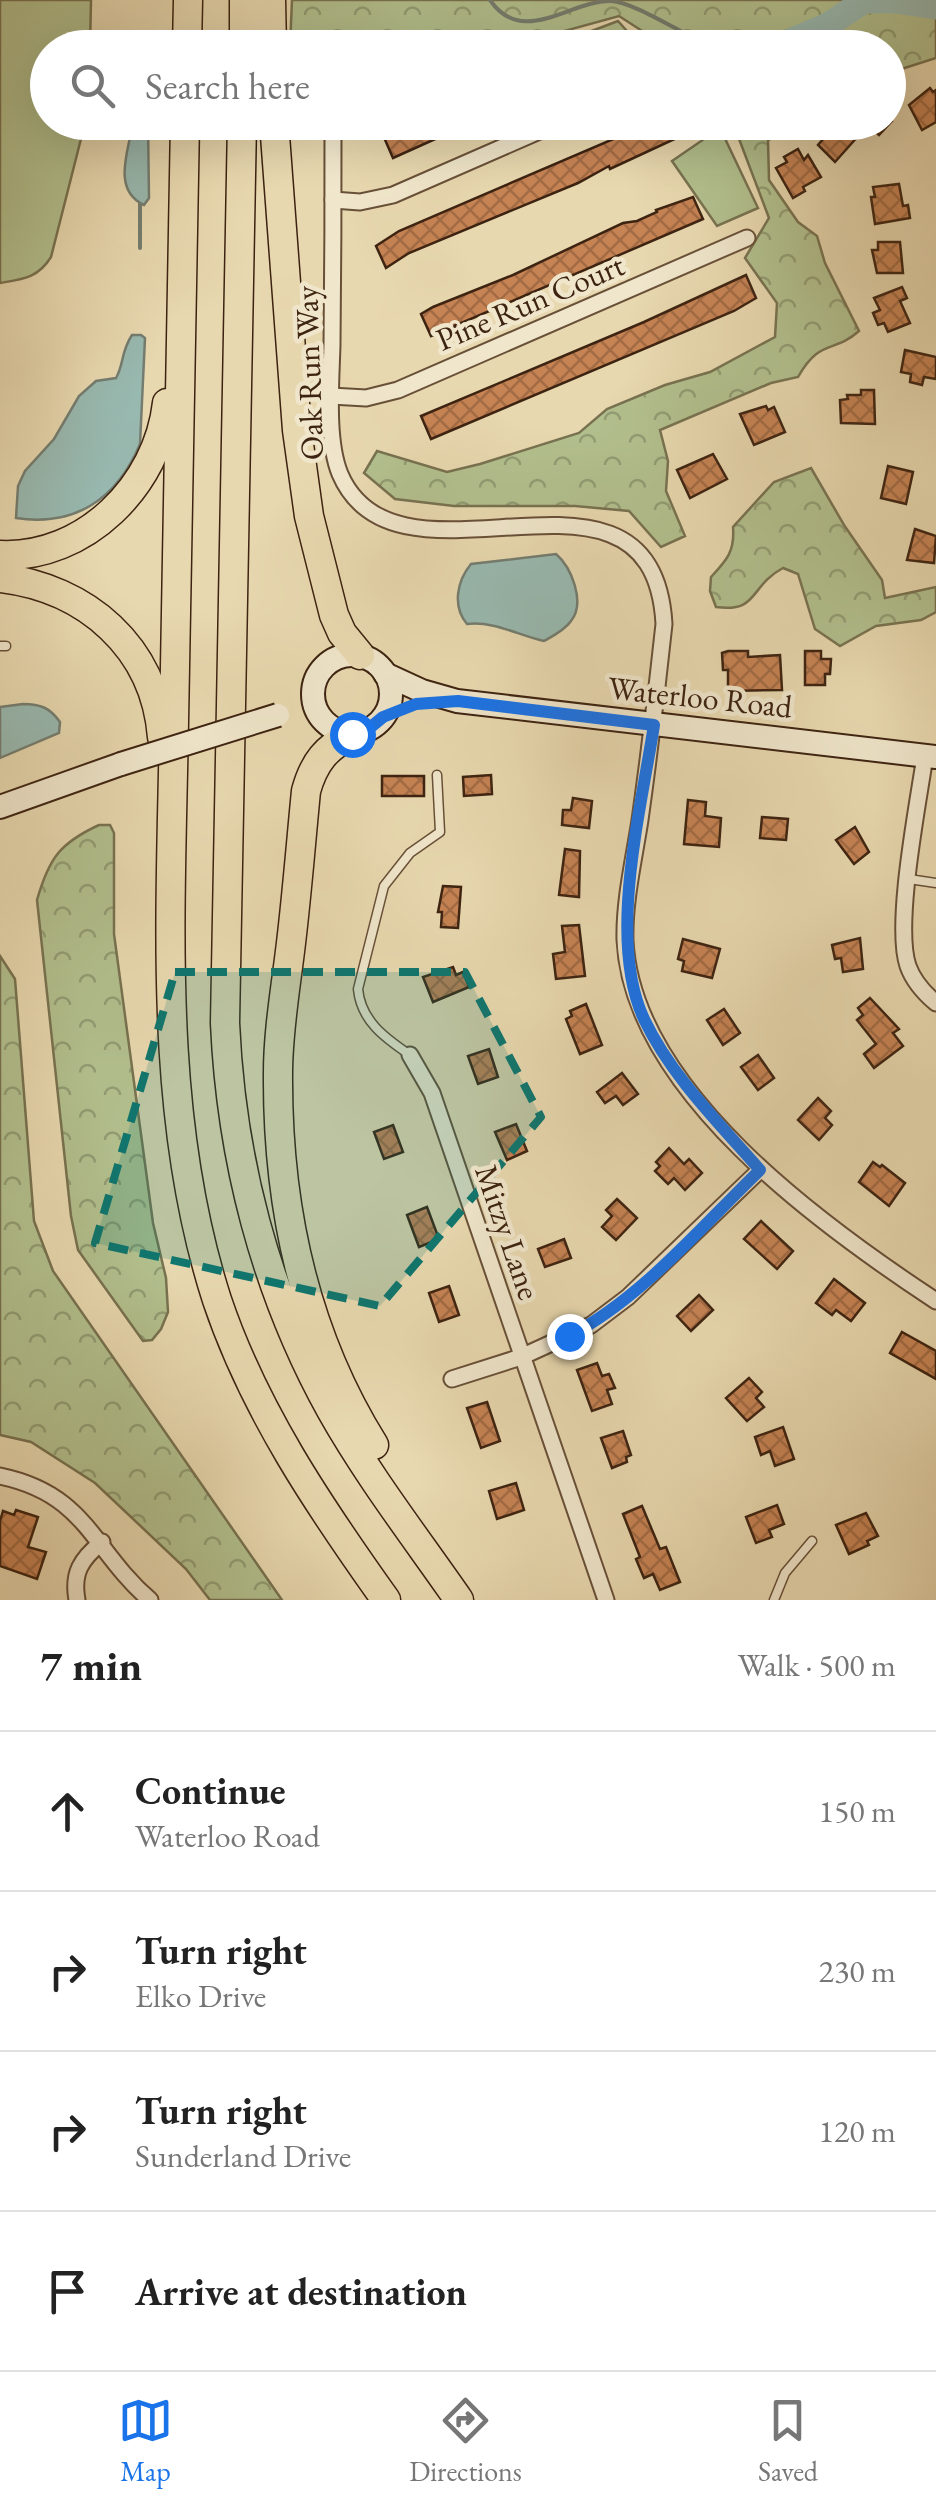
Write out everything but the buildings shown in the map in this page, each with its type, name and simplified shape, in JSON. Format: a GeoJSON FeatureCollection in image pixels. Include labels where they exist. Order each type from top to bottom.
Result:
{"type":"FeatureCollection","features":[{"type":"Feature","properties":{"kind":"highway"},"geometry":{"type":"LineString","coordinates":[[187,30],[188,0]]}},
{"type":"Feature","properties":{"kind":"highway"},"geometry":{"type":"LineString","coordinates":[[244,0],[244,30]]}},
{"type":"Feature","properties":{"kind":"highway"},"geometry":{"type":"LineString","coordinates":[[271,0],[272,30]]}},
{"type":"Feature","properties":{"kind":"highway"},"geometry":{"type":"LineString","coordinates":[[186,140],[172,879],[176,1102],[186,1174],[218,1302],[250,1382],[283,1446],[386,1600]]}},
{"type":"Feature","properties":{"kind":"highway"},"geometry":{"type":"LineString","coordinates":[[242,140],[225,1023],[228,1082],[253,1215],[299,1348],[332,1412],[459,1600]]}},
{"type":"Feature","properties":{"kind":"highway"},"geometry":{"type":"LineString","coordinates":[[275,140],[296,410],[309,516],[334,616],[360,655]]}},
{"type":"Feature","properties":{"kind":"highway"},"geometry":{"type":"LineString","coordinates":[[0,554],[32,551],[77,536],[98,524],[132,492],[158,442],[166,417],[182,268]]}},
{"type":"Feature","properties":{"kind":"highway"},"geometry":{"type":"LineString","coordinates":[[0,578],[26,581],[86,605],[112,626],[146,673],[160,720],[172,879]]}},
{"type":"Feature","properties":{"kind":"highway"},"geometry":{"type":"LineString","coordinates":[[352,734],[330,746],[320,758],[306,791],[278,1070],[282,1185],[308,1301],[331,1363],[362,1426],[478,1600]]}},
{"type":"Feature","properties":{"kind":"main road"},"geometry":{"type":"LineString","coordinates":[[360,655],[385,674],[392,696],[383,717],[366,731],[352,734],[327,725],[313,704],[314,682],[323,666],[337,658],[360,655]]}},
{"type":"Feature","properties":{"kind":"main road","name":"Waterloo Road"},"geometry":{"type":"LineString","coordinates":[[385,674],[422,692],[458,701],[930,756]]}},
{"type":"Feature","properties":{"kind":"main road","name":"Waterloo Road"},"geometry":{"type":"LineString","coordinates":[[383,717],[416,704],[458,701]]}},
{"type":"Feature","properties":{"kind":"main road"},"geometry":{"type":"LineString","coordinates":[[0,807],[121,764],[313,704]]}},
{"type":"Feature","properties":{"kind":"street","name":"Oak Run Way"},"geometry":{"type":"LineString","coordinates":[[333,140],[331,396],[334,453],[340,474],[364,506],[381,518],[424,530],[588,527],[615,537],[642,559],[655,579],[664,624],[625,938],[634,993],[658,1044],[687,1085],[760,1170],[838,1233],[936,1301]]}},
{"type":"Feature","properties":{"kind":"street"},"geometry":{"type":"LineString","coordinates":[[334,200],[360,202],[393,195],[519,140]]}},
{"type":"Feature","properties":{"kind":"street","name":"Pine Run Court"},"geometry":{"type":"LineString","coordinates":[[331,396],[366,398],[398,390],[747,238]]}},
{"type":"Feature","properties":{"kind":"street"},"geometry":{"type":"LineString","coordinates":[[930,756],[904,918],[908,964],[917,984],[936,1003]]}},
{"type":"Feature","properties":{"kind":"street","name":"Mitzy Lane"},"geometry":{"type":"LineString","coordinates":[[410,1055],[432,1093],[606,1600]]}},
{"type":"Feature","properties":{"kind":"street"},"geometry":{"type":"LineString","coordinates":[[452,1379],[569,1336],[608,1313],[760,1170]]}},
{"type":"Feature","properties":{"kind":"street"},"geometry":{"type":"LineString","coordinates":[[0,1476],[41,1488],[70,1509],[150,1600]]}},
{"type":"Feature","properties":{"kind":"street"},"geometry":{"type":"LineString","coordinates":[[77,1600],[74,1583],[78,1568],[102,1542]]}},
{"type":"Feature","properties":{"kind":"lane"},"geometry":{"type":"LineString","coordinates":[[410,1055],[367,1018],[358,989],[384,886],[410,853],[440,832],[437,775]]}},
{"type":"Feature","properties":{"kind":"lane"},"geometry":{"type":"LineString","coordinates":[[909,879],[936,883]]}},
{"type":"Feature","properties":{"kind":"lane"},"geometry":{"type":"LineString","coordinates":[[774,1600],[785,1573],[812,1541]]}},
{"type":"Feature","properties":{"kind":"highlighted area"},"geometry":{"type":"Polygon","coordinates":[[[175,972],[465,972],[541,1117],[380,1306],[95,1243],[175,972]]]}},
{"type":"Feature","properties":{"kind":"green space"},"geometry":{"type":"Polygon","coordinates":[[[0,0],[91,0],[90,30],[30,30],[30,140],[81,140],[51,257],[35,273],[0,283],[0,0]]]}},
{"type":"Feature","properties":{"kind":"green space"},"geometry":{"type":"Polygon","coordinates":[[[292,0],[936,0],[936,58],[906,68],[906,30],[641,30],[619,16],[568,30],[291,30],[292,0]]]}},
{"type":"Feature","properties":{"kind":"green space"},"geometry":{"type":"Polygon","coordinates":[[[618,21],[626,30],[594,30],[618,21]]]}},
{"type":"Feature","properties":{"kind":"green space"},"geometry":{"type":"Polygon","coordinates":[[[703,140],[726,140],[758,208],[717,226],[672,161],[703,140]]]}},
{"type":"Feature","properties":{"kind":"green space"},"geometry":{"type":"Polygon","coordinates":[[[739,140],[768,140],[769,180],[798,222],[817,236],[825,263],[859,331],[820,351],[798,377],[771,383],[660,430],[668,461],[666,491],[685,536],[661,547],[629,511],[575,506],[454,506],[395,499],[364,473],[377,451],[447,472],[579,433],[607,409],[710,372],[775,337],[777,303],[745,258],[769,218],[739,140]]]}},
{"type":"Feature","properties":{"kind":"green space"},"geometry":{"type":"Polygon","coordinates":[[[811,468],[882,580],[885,598],[936,587],[936,612],[921,620],[876,626],[840,646],[815,629],[798,574],[783,568],[747,602],[730,608],[716,607],[710,591],[711,577],[729,555],[733,527],[774,482],[811,468]]]}},
{"type":"Feature","properties":{"kind":"green space"},"geometry":{"type":"Polygon","coordinates":[[[99,825],[110,825],[114,833],[114,934],[153,1223],[166,1278],[168,1312],[152,1340],[143,1341],[78,1250],[37,900],[46,873],[58,854],[75,838],[99,825]]]}},
{"type":"Feature","properties":{"kind":"green space"},"geometry":{"type":"Polygon","coordinates":[[[0,956],[15,979],[34,1221],[53,1271],[282,1600],[210,1600],[186,1569],[95,1483],[31,1442],[0,1435],[0,956]]]}},
{"type":"Feature","properties":{"kind":"water"},"geometry":{"type":"Polygon","coordinates":[[[130,140],[148,140],[149,198],[144,205],[128,190],[126,158],[130,140]]]}},
{"type":"Feature","properties":{"kind":"water"},"geometry":{"type":"Polygon","coordinates":[[[132,335],[145,338],[140,444],[130,463],[106,494],[75,513],[37,520],[16,518],[18,486],[25,471],[54,439],[79,396],[96,381],[116,378],[132,335]]]}},
{"type":"Feature","properties":{"kind":"water"},"geometry":{"type":"Polygon","coordinates":[[[556,554],[567,567],[577,595],[575,613],[562,630],[544,641],[497,626],[467,624],[459,609],[458,594],[471,564],[556,554]]]}},
{"type":"Feature","properties":{"kind":"water"},"geometry":{"type":"Polygon","coordinates":[[[23,704],[53,713],[60,722],[59,733],[0,758],[0,707],[23,704]]]}},
{"type":"Feature","properties":{"kind":"waterway"},"geometry":{"type":"LineString","coordinates":[[490,0],[503,14],[532,21],[611,1],[679,30]]}},
{"type":"Feature","properties":{"kind":"waterway"},"geometry":{"type":"LineString","coordinates":[[816,30],[864,1],[936,7]]}},
{"type":"Feature","properties":{"kind":"waterway"},"geometry":{"type":"LineString","coordinates":[[140,204],[140,248]]}},
{"type":"Feature","properties":{"kind":"route"},"geometry":{"type":"LineString","coordinates":[[352,734],[366,731],[383,717],[416,704],[458,701],[654,725],[625,938],[634,993],[658,1044],[687,1085],[760,1170],[628,1297],[569,1336]]}}]}
